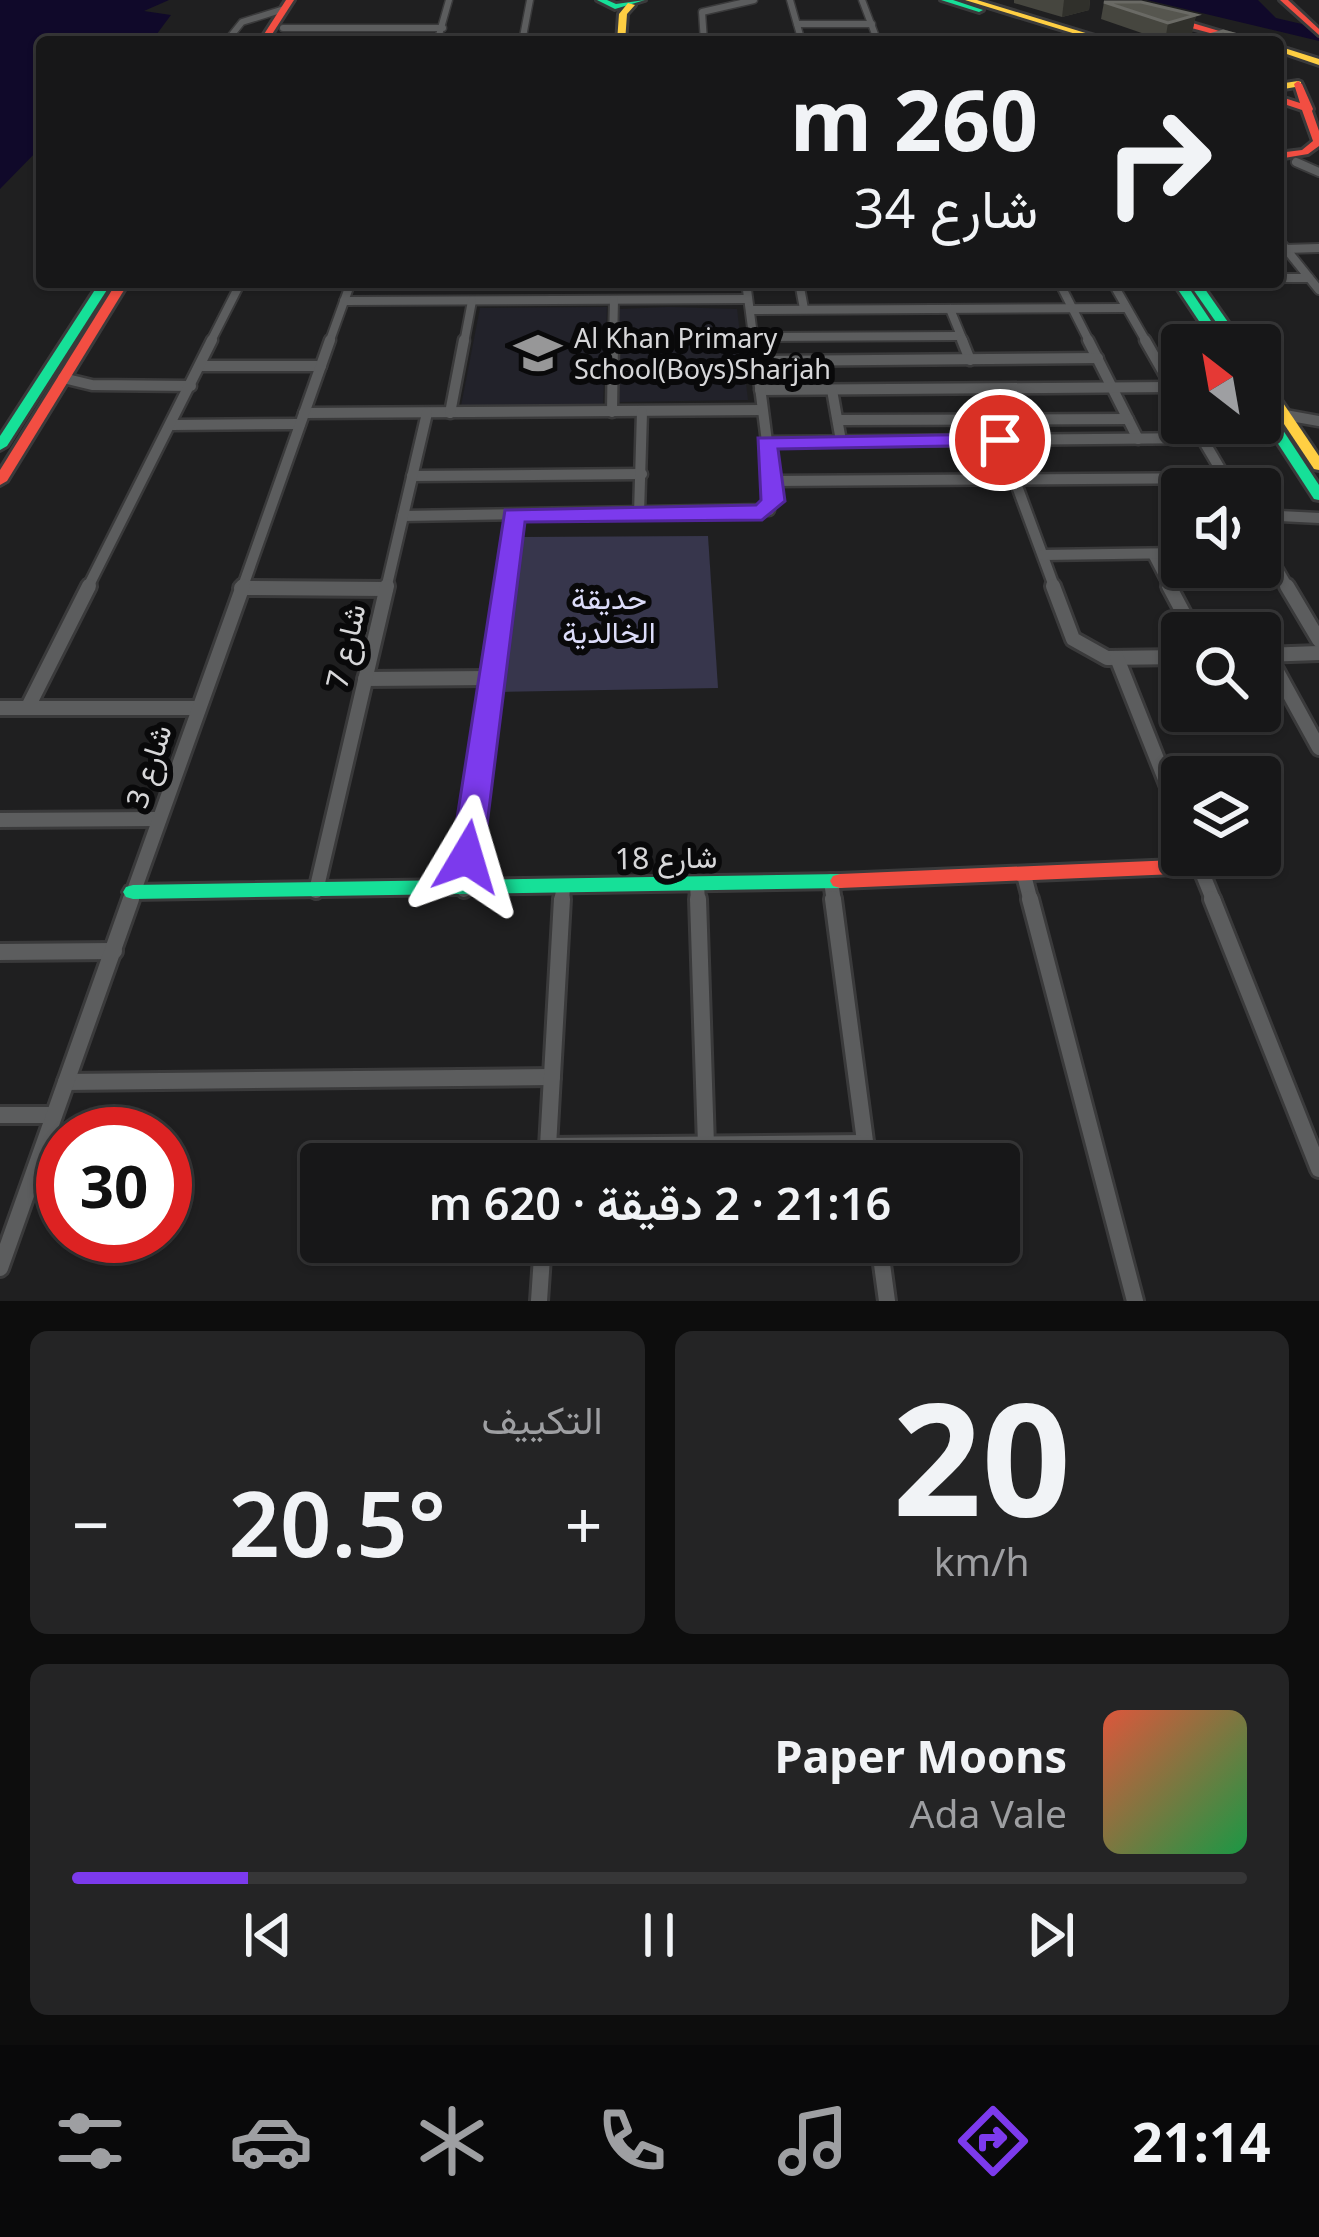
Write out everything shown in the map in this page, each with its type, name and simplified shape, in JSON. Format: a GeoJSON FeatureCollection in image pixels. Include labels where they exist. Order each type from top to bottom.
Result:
{"type":"FeatureCollection","features":[{"type":"Feature","properties":{"kind":"street"},"geometry":{"type":"LineString","coordinates":[[274,26],[301,0]]}},
{"type":"Feature","properties":{"kind":"street"},"geometry":{"type":"LineString","coordinates":[[439,36],[449,0]]}},
{"type":"Feature","properties":{"kind":"street"},"geometry":{"type":"LineString","coordinates":[[523,36],[530,0]]}},
{"type":"Feature","properties":{"kind":"street"},"geometry":{"type":"LineString","coordinates":[[704,36],[702,12],[754,0]]}},
{"type":"Feature","properties":{"kind":"street"},"geometry":{"type":"LineString","coordinates":[[790,0],[800,36]]}},
{"type":"Feature","properties":{"kind":"street"},"geometry":{"type":"LineString","coordinates":[[862,0],[876,36]]}},
{"type":"Feature","properties":{"kind":"street"},"geometry":{"type":"LineString","coordinates":[[945,0],[1065,36]]}},
{"type":"Feature","properties":{"kind":"street"},"geometry":{"type":"LineString","coordinates":[[968,0],[1091,36]]}},
{"type":"Feature","properties":{"kind":"street"},"geometry":{"type":"LineString","coordinates":[[1288,0],[1313,20]]}},
{"type":"Feature","properties":{"kind":"street"},"geometry":{"type":"LineString","coordinates":[[601,1],[635,2]]}},
{"type":"Feature","properties":{"kind":"street"},"geometry":{"type":"LineString","coordinates":[[601,1],[611,14],[615,36]]}},
{"type":"Feature","properties":{"kind":"street"},"geometry":{"type":"LineString","coordinates":[[616,36],[622,14],[635,2]]}},
{"type":"Feature","properties":{"kind":"street"},"geometry":{"type":"LineString","coordinates":[[1153,12],[1234,36]]}},
{"type":"Feature","properties":{"kind":"street"},"geometry":{"type":"LineString","coordinates":[[796,24],[872,24]]}},
{"type":"Feature","properties":{"kind":"street"},"geometry":{"type":"LineString","coordinates":[[230,36],[238,25],[442,28]]}},
{"type":"Feature","properties":{"kind":"street"},"geometry":{"type":"LineString","coordinates":[[1284,55],[1310,70],[1309,109],[1319,136],[1311,150],[1284,160]]}},
{"type":"Feature","properties":{"kind":"street"},"geometry":{"type":"LineString","coordinates":[[1284,101],[1309,109]]}},
{"type":"Feature","properties":{"kind":"street"},"geometry":{"type":"LineString","coordinates":[[1284,160],[1319,162]]}},
{"type":"Feature","properties":{"kind":"street"},"geometry":{"type":"LineString","coordinates":[[1284,160],[1319,172]]}},
{"type":"Feature","properties":{"kind":"street"},"geometry":{"type":"LineString","coordinates":[[1284,246],[1319,290]]}},
{"type":"Feature","properties":{"kind":"street"},"geometry":{"type":"LineString","coordinates":[[1286,249],[1319,248]]}},
{"type":"Feature","properties":{"kind":"street"},"geometry":{"type":"LineString","coordinates":[[1284,278],[1309,278]]}},
{"type":"Feature","properties":{"kind":"street"},"geometry":{"type":"LineString","coordinates":[[0,446],[102,288]]}},
{"type":"Feature","properties":{"kind":"street"},"geometry":{"type":"LineString","coordinates":[[0,481],[119,288]]}},
{"type":"Feature","properties":{"kind":"street"},"geometry":{"type":"LineString","coordinates":[[28,707],[238,288]]}},
{"type":"Feature","properties":{"kind":"street","name":"شارع 3"},"geometry":{"type":"LineString","coordinates":[[57,1107],[349,288]]}},
{"type":"Feature","properties":{"kind":"street"},"geometry":{"type":"LineString","coordinates":[[669,299],[670,288]]}},
{"type":"Feature","properties":{"kind":"street"},"geometry":{"type":"LineString","coordinates":[[403,516],[762,512],[772,506],[747,288]]}},
{"type":"Feature","properties":{"kind":"street"},"geometry":{"type":"LineString","coordinates":[[800,288],[804,309]]}},
{"type":"Feature","properties":{"kind":"street"},"geometry":{"type":"LineString","coordinates":[[1062,288],[1138,439]]}},
{"type":"Feature","properties":{"kind":"street"},"geometry":{"type":"LineString","coordinates":[[1115,288],[1161,367]]}},
{"type":"Feature","properties":{"kind":"street"},"geometry":{"type":"LineString","coordinates":[[1183,288],[1207,324]]}},
{"type":"Feature","properties":{"kind":"street"},"geometry":{"type":"LineString","coordinates":[[1199,288],[1224,324]]}},
{"type":"Feature","properties":{"kind":"street"},"geometry":{"type":"LineString","coordinates":[[344,301],[669,299],[804,309],[1126,308]]}},
{"type":"Feature","properties":{"kind":"street"},"geometry":{"type":"LineString","coordinates":[[612,412],[614,300]]}},
{"type":"Feature","properties":{"kind":"street"},"geometry":{"type":"LineString","coordinates":[[450,412],[472,301]]}},
{"type":"Feature","properties":{"kind":"street"},"geometry":{"type":"LineString","coordinates":[[950,309],[970,360]]}},
{"type":"Feature","properties":{"kind":"street"},"geometry":{"type":"LineString","coordinates":[[753,337],[960,336]]}},
{"type":"Feature","properties":{"kind":"street"},"geometry":{"type":"LineString","coordinates":[[757,361],[1098,358]]}},
{"type":"Feature","properties":{"kind":"street"},"geometry":{"type":"LineString","coordinates":[[201,366],[321,366]]}},
{"type":"Feature","properties":{"kind":"street"},"geometry":{"type":"LineString","coordinates":[[58,386],[92,385]]}},
{"type":"Feature","properties":{"kind":"street"},"geometry":{"type":"LineString","coordinates":[[58,386],[191,386]]}},
{"type":"Feature","properties":{"kind":"street"},"geometry":{"type":"LineString","coordinates":[[980,388],[992,419]]}},
{"type":"Feature","properties":{"kind":"street"},"geometry":{"type":"LineString","coordinates":[[760,390],[1113,388],[1161,394]]}},
{"type":"Feature","properties":{"kind":"street"},"geometry":{"type":"LineString","coordinates":[[832,390],[841,441]]}},
{"type":"Feature","properties":{"kind":"street"},"geometry":{"type":"LineString","coordinates":[[1281,409],[1319,466]]}},
{"type":"Feature","properties":{"kind":"street"},"geometry":{"type":"LineString","coordinates":[[172,425],[450,412],[762,410]]}},
{"type":"Feature","properties":{"kind":"street"},"geometry":{"type":"LineString","coordinates":[[640,514],[642,412]]}},
{"type":"Feature","properties":{"kind":"street","name":"شارع 7"},"geometry":{"type":"LineString","coordinates":[[316,891],[427,413]]}},
{"type":"Feature","properties":{"kind":"street"},"geometry":{"type":"LineString","coordinates":[[1281,413],[1287,418],[1317,421]]}},
{"type":"Feature","properties":{"kind":"street"},"geometry":{"type":"LineString","coordinates":[[838,420],[1128,418]]}},
{"type":"Feature","properties":{"kind":"street"},"geometry":{"type":"LineString","coordinates":[[1281,438],[1319,496]]}},
{"type":"Feature","properties":{"kind":"street"},"geometry":{"type":"LineString","coordinates":[[766,442],[1161,439]]}},
{"type":"Feature","properties":{"kind":"street"},"geometry":{"type":"LineString","coordinates":[[1000,440],[1073,639],[1096,655],[1161,657]]}},
{"type":"Feature","properties":{"kind":"street"},"geometry":{"type":"LineString","coordinates":[[412,476],[642,474]]}},
{"type":"Feature","properties":{"kind":"street"},"geometry":{"type":"LineString","coordinates":[[772,481],[1161,482]]}},
{"type":"Feature","properties":{"kind":"street"},"geometry":{"type":"LineString","coordinates":[[1281,515],[1319,514]]}},
{"type":"Feature","properties":{"kind":"street"},"geometry":{"type":"LineString","coordinates":[[464,890],[514,515]]}},
{"type":"Feature","properties":{"kind":"street"},"geometry":{"type":"LineString","coordinates":[[1153,554],[1183,612]]}},
{"type":"Feature","properties":{"kind":"street"},"geometry":{"type":"LineString","coordinates":[[1042,555],[1161,554]]}},
{"type":"Feature","properties":{"kind":"street"},"geometry":{"type":"LineString","coordinates":[[1281,580],[1319,640]]}},
{"type":"Feature","properties":{"kind":"street"},"geometry":{"type":"LineString","coordinates":[[241,588],[386,589]]}},
{"type":"Feature","properties":{"kind":"street"},"geometry":{"type":"LineString","coordinates":[[1281,654],[1319,653]]}},
{"type":"Feature","properties":{"kind":"street"},"geometry":{"type":"LineString","coordinates":[[1117,658],[1161,769]]}},
{"type":"Feature","properties":{"kind":"street"},"geometry":{"type":"LineString","coordinates":[[365,679],[490,678]]}},
{"type":"Feature","properties":{"kind":"street"},"geometry":{"type":"LineString","coordinates":[[1281,684],[1319,748]]}},
{"type":"Feature","properties":{"kind":"street"},"geometry":{"type":"LineString","coordinates":[[0,708],[196,708]]}},
{"type":"Feature","properties":{"kind":"street"},"geometry":{"type":"LineString","coordinates":[[0,820],[159,819]]}},
{"type":"Feature","properties":{"kind":"street","name":"شارع 18"},"geometry":{"type":"LineString","coordinates":[[134,892],[831,881],[1024,875],[1161,863]]}},
{"type":"Feature","properties":{"kind":"street"},"geometry":{"type":"LineString","coordinates":[[1024,875],[1135,1301]]}},
{"type":"Feature","properties":{"kind":"street"},"geometry":{"type":"LineString","coordinates":[[1203,876],[1319,1169]]}},
{"type":"Feature","properties":{"kind":"street"},"geometry":{"type":"LineString","coordinates":[[831,881],[865,1143]]}},
{"type":"Feature","properties":{"kind":"street"},"geometry":{"type":"LineString","coordinates":[[697,884],[706,1143]]}},
{"type":"Feature","properties":{"kind":"street"},"geometry":{"type":"LineString","coordinates":[[548,1143],[562,886]]}},
{"type":"Feature","properties":{"kind":"street"},"geometry":{"type":"LineString","coordinates":[[0,952],[114,951]]}},
{"type":"Feature","properties":{"kind":"street"},"geometry":{"type":"LineString","coordinates":[[66,1082],[552,1077]]}},
{"type":"Feature","properties":{"kind":"street"},"geometry":{"type":"LineString","coordinates":[[0,1115],[36,1115]]}},
{"type":"Feature","properties":{"kind":"street","name":"شارع 3"},"geometry":{"type":"LineString","coordinates":[[0,1268],[36,1166]]}},
{"type":"Feature","properties":{"kind":"street"},"geometry":{"type":"LineString","coordinates":[[539,1301],[542,1263]]}},
{"type":"Feature","properties":{"kind":"street"},"geometry":{"type":"LineString","coordinates":[[882,1263],[887,1301]]}},
{"type":"Feature","properties":{"kind":"shaded area"},"geometry":{"type":"Polygon","coordinates":[[[0,0],[169,0],[144,11],[171,15],[155,36],[36,36],[36,152],[0,189],[0,0]]]}},
{"type":"Feature","properties":{"kind":"shaded area"},"geometry":{"type":"Polygon","coordinates":[[[1147,0],[1258,0],[1276,18],[1319,28],[1319,41],[1147,0]]]}},
{"type":"Feature","properties":{"kind":"shaded area","name":"Al Khan Primary School(Boys)Sharjah"},"geometry":{"type":"Polygon","coordinates":[[[607,307],[603,405],[461,406],[480,308],[607,307]]]}},
{"type":"Feature","properties":{"kind":"shaded area"},"geometry":{"type":"Polygon","coordinates":[[[619,309],[737,309],[748,400],[619,402],[619,309]]]}},
{"type":"Feature","properties":{"kind":"green space","name":"حديقة الخالدية"},"geometry":{"type":"Polygon","coordinates":[[[708,536],[718,688],[500,692],[521,537],[708,536]]]}},
{"type":"Feature","properties":{"kind":"building"},"geometry":{"type":"Polygon","coordinates":[[[1104,2],[1141,2],[1196,15],[1168,23],[1104,2]]]}},
{"type":"Feature","properties":{"kind":"building"},"geometry":{"type":"Polygon","coordinates":[[[1223,31],[1242,36],[1206,36],[1223,31]]]}},
{"type":"Feature","properties":{"kind":"traffic: fast"},"geometry":{"type":"LineString","coordinates":[[601,0],[615,7],[641,0]]}},
{"type":"Feature","properties":{"kind":"traffic: fast"},"geometry":{"type":"LineString","coordinates":[[945,0],[979,10]]}},
{"type":"Feature","properties":{"kind":"traffic: fast"},"geometry":{"type":"LineString","coordinates":[[0,446],[102,288]]}},
{"type":"Feature","properties":{"kind":"traffic: fast"},"geometry":{"type":"LineString","coordinates":[[1183,288],[1207,324]]}},
{"type":"Feature","properties":{"kind":"traffic: fast"},"geometry":{"type":"LineString","coordinates":[[1198,288],[1223,324]]}},
{"type":"Feature","properties":{"kind":"traffic: fast"},"geometry":{"type":"LineString","coordinates":[[1281,438],[1319,496]]}},
{"type":"Feature","properties":{"kind":"traffic: fast"},"geometry":{"type":"LineString","coordinates":[[133,892],[840,881]]}},
{"type":"Feature","properties":{"kind":"traffic: slow"},"geometry":{"type":"LineString","coordinates":[[969,0],[1091,36]]}},
{"type":"Feature","properties":{"kind":"traffic: slow"},"geometry":{"type":"LineString","coordinates":[[621,36],[623,14],[631,5]]}},
{"type":"Feature","properties":{"kind":"traffic: slow"},"geometry":{"type":"LineString","coordinates":[[1284,50],[1319,62]]}},
{"type":"Feature","properties":{"kind":"traffic: slow"},"geometry":{"type":"LineString","coordinates":[[1284,86],[1298,84]]}},
{"type":"Feature","properties":{"kind":"traffic: slow"},"geometry":{"type":"LineString","coordinates":[[1281,409],[1319,466]]}},
{"type":"Feature","properties":{"kind":"traffic: jam"},"geometry":{"type":"LineString","coordinates":[[267,36],[290,0]]}},
{"type":"Feature","properties":{"kind":"traffic: jam"},"geometry":{"type":"LineString","coordinates":[[1284,0],[1319,33]]}},
{"type":"Feature","properties":{"kind":"traffic: jam"},"geometry":{"type":"LineString","coordinates":[[1176,21],[1230,36]]}},
{"type":"Feature","properties":{"kind":"traffic: jam"},"geometry":{"type":"LineString","coordinates":[[1284,155],[1305,152],[1318,142],[1298,84]]}},
{"type":"Feature","properties":{"kind":"traffic: jam"},"geometry":{"type":"LineString","coordinates":[[1284,101],[1309,109]]}},
{"type":"Feature","properties":{"kind":"traffic: jam"},"geometry":{"type":"LineString","coordinates":[[0,481],[119,288]]}},
{"type":"Feature","properties":{"kind":"traffic: jam"},"geometry":{"type":"LineString","coordinates":[[840,881],[1161,868]]}},
{"type":"Feature","properties":{"kind":"place","name":"Al Khan Primary School(Boys)Sharjah"},"geometry":{"type":"Point","coordinates":[538,353]}},
{"type":"Feature","properties":{"kind":"route"},"geometry":{"type":"LineString","coordinates":[[467,857],[514,515],[762,512],[771,509],[773,501],[766,442],[1000,440]]}}]}
